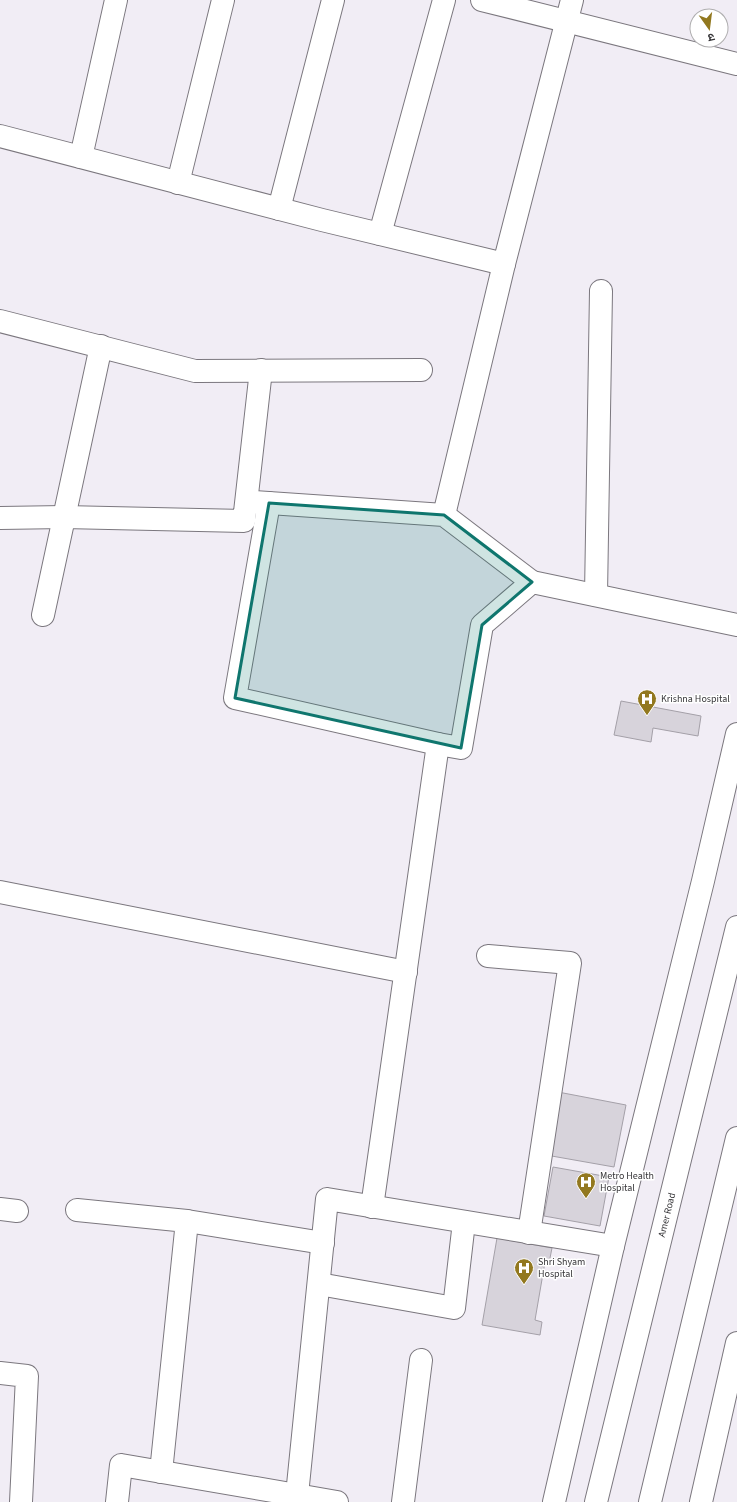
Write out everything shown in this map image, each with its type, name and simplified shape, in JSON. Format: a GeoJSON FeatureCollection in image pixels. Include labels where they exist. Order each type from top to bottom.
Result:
{"type":"FeatureCollection","features":[{"type":"Feature","properties":{"kind":"main road"},"geometry":{"type":"LineString","coordinates":[[81,157],[116,0]]}},
{"type":"Feature","properties":{"kind":"main road"},"geometry":{"type":"LineString","coordinates":[[178,182],[223,0]]}},
{"type":"Feature","properties":{"kind":"main road"},"geometry":{"type":"LineString","coordinates":[[278,208],[333,0]]}},
{"type":"Feature","properties":{"kind":"main road"},"geometry":{"type":"LineString","coordinates":[[380,234],[444,0]]}},
{"type":"Feature","properties":{"kind":"main road"},"geometry":{"type":"LineString","coordinates":[[482,0],[737,64]]}},
{"type":"Feature","properties":{"kind":"main road"},"geometry":{"type":"LineString","coordinates":[[444,515],[504,264],[572,0]]}},
{"type":"Feature","properties":{"kind":"main road"},"geometry":{"type":"LineString","coordinates":[[0,136],[380,234],[504,264]]}},
{"type":"Feature","properties":{"kind":"main road"},"geometry":{"type":"LineString","coordinates":[[596,595],[601,291]]}},
{"type":"Feature","properties":{"kind":"main road"},"geometry":{"type":"LineString","coordinates":[[0,320],[195,371],[421,370]]}},
{"type":"Feature","properties":{"kind":"main road"},"geometry":{"type":"LineString","coordinates":[[42,615],[101,346]]}},
{"type":"Feature","properties":{"kind":"main road"},"geometry":{"type":"LineString","coordinates":[[0,518],[64,517],[244,520],[261,370]]}},
{"type":"Feature","properties":{"kind":"main road"},"geometry":{"type":"LineString","coordinates":[[246,502],[444,515],[532,582],[737,625]]}},
{"type":"Feature","properties":{"kind":"main road"},"geometry":{"type":"LineString","coordinates":[[269,503],[235,698],[461,748],[482,625],[532,582]]}},
{"type":"Feature","properties":{"kind":"main road"},"geometry":{"type":"LineString","coordinates":[[554,1502],[613,1246],[703,882],[737,734]]}},
{"type":"Feature","properties":{"kind":"main road"},"geometry":{"type":"LineString","coordinates":[[372,1207],[438,744]]}},
{"type":"Feature","properties":{"kind":"main road"},"geometry":{"type":"LineString","coordinates":[[0,892],[406,972]]}},
{"type":"Feature","properties":{"kind":"main road","name":"Amer Road"},"geometry":{"type":"LineString","coordinates":[[596,1502],[737,927]]}},
{"type":"Feature","properties":{"kind":"main road"},"geometry":{"type":"LineString","coordinates":[[488,956],[570,963],[529,1233]]}},
{"type":"Feature","properties":{"kind":"main road"},"geometry":{"type":"LineString","coordinates":[[650,1502],[737,1138]]}},
{"type":"Feature","properties":{"kind":"main road"},"geometry":{"type":"LineString","coordinates":[[297,1495],[327,1199],[613,1246]]}},
{"type":"Feature","properties":{"kind":"main road"},"geometry":{"type":"LineString","coordinates":[[78,1210],[187,1221],[323,1243]]}},
{"type":"Feature","properties":{"kind":"main road"},"geometry":{"type":"LineString","coordinates":[[161,1472],[187,1221]]}},
{"type":"Feature","properties":{"kind":"main road"},"geometry":{"type":"LineString","coordinates":[[319,1284],[454,1308],[464,1222]]}},
{"type":"Feature","properties":{"kind":"main road"},"geometry":{"type":"LineString","coordinates":[[700,1502],[737,1343]]}},
{"type":"Feature","properties":{"kind":"main road"},"geometry":{"type":"LineString","coordinates":[[403,1502],[421,1360]]}},
{"type":"Feature","properties":{"kind":"main road"},"geometry":{"type":"LineString","coordinates":[[0,1374],[27,1376],[21,1502]]}},
{"type":"Feature","properties":{"kind":"main road"},"geometry":{"type":"LineString","coordinates":[[117,1502],[121,1465],[161,1472],[226,1493],[297,1495],[337,1502]]}},
{"type":"Feature","properties":{"kind":"highlighted area"},"geometry":{"type":"Polygon","coordinates":[[[269,503],[444,515],[532,582],[482,625],[461,748],[235,698],[269,503]]]}},
{"type":"Feature","properties":{"kind":"building"},"geometry":{"type":"Polygon","coordinates":[[[621,701],[701,716],[698,736],[653,728],[651,742],[614,735],[621,701]]]}},
{"type":"Feature","properties":{"kind":"building"},"geometry":{"type":"Polygon","coordinates":[[[558,1092],[626,1105],[614,1167],[546,1155],[558,1092]]]}},
{"type":"Feature","properties":{"kind":"building"},"geometry":{"type":"Polygon","coordinates":[[[553,1167],[609,1177],[600,1226],[544,1216],[553,1167]]]}},
{"type":"Feature","properties":{"kind":"building"},"geometry":{"type":"Polygon","coordinates":[[[497,1238],[552,1248],[549,1263],[545,1262],[535,1320],[542,1322],[540,1335],[482,1325],[497,1238]]]}},
{"type":"Feature","properties":{"kind":"place","name":"Krishna Hospital"},"geometry":{"type":"Point","coordinates":[647,716]}},
{"type":"Feature","properties":{"kind":"place","name":"Metro Health Hospital"},"geometry":{"type":"Point","coordinates":[586,1199]}},
{"type":"Feature","properties":{"kind":"place","name":"Shri Shyam Hospital"},"geometry":{"type":"Point","coordinates":[524,1285]}}]}
